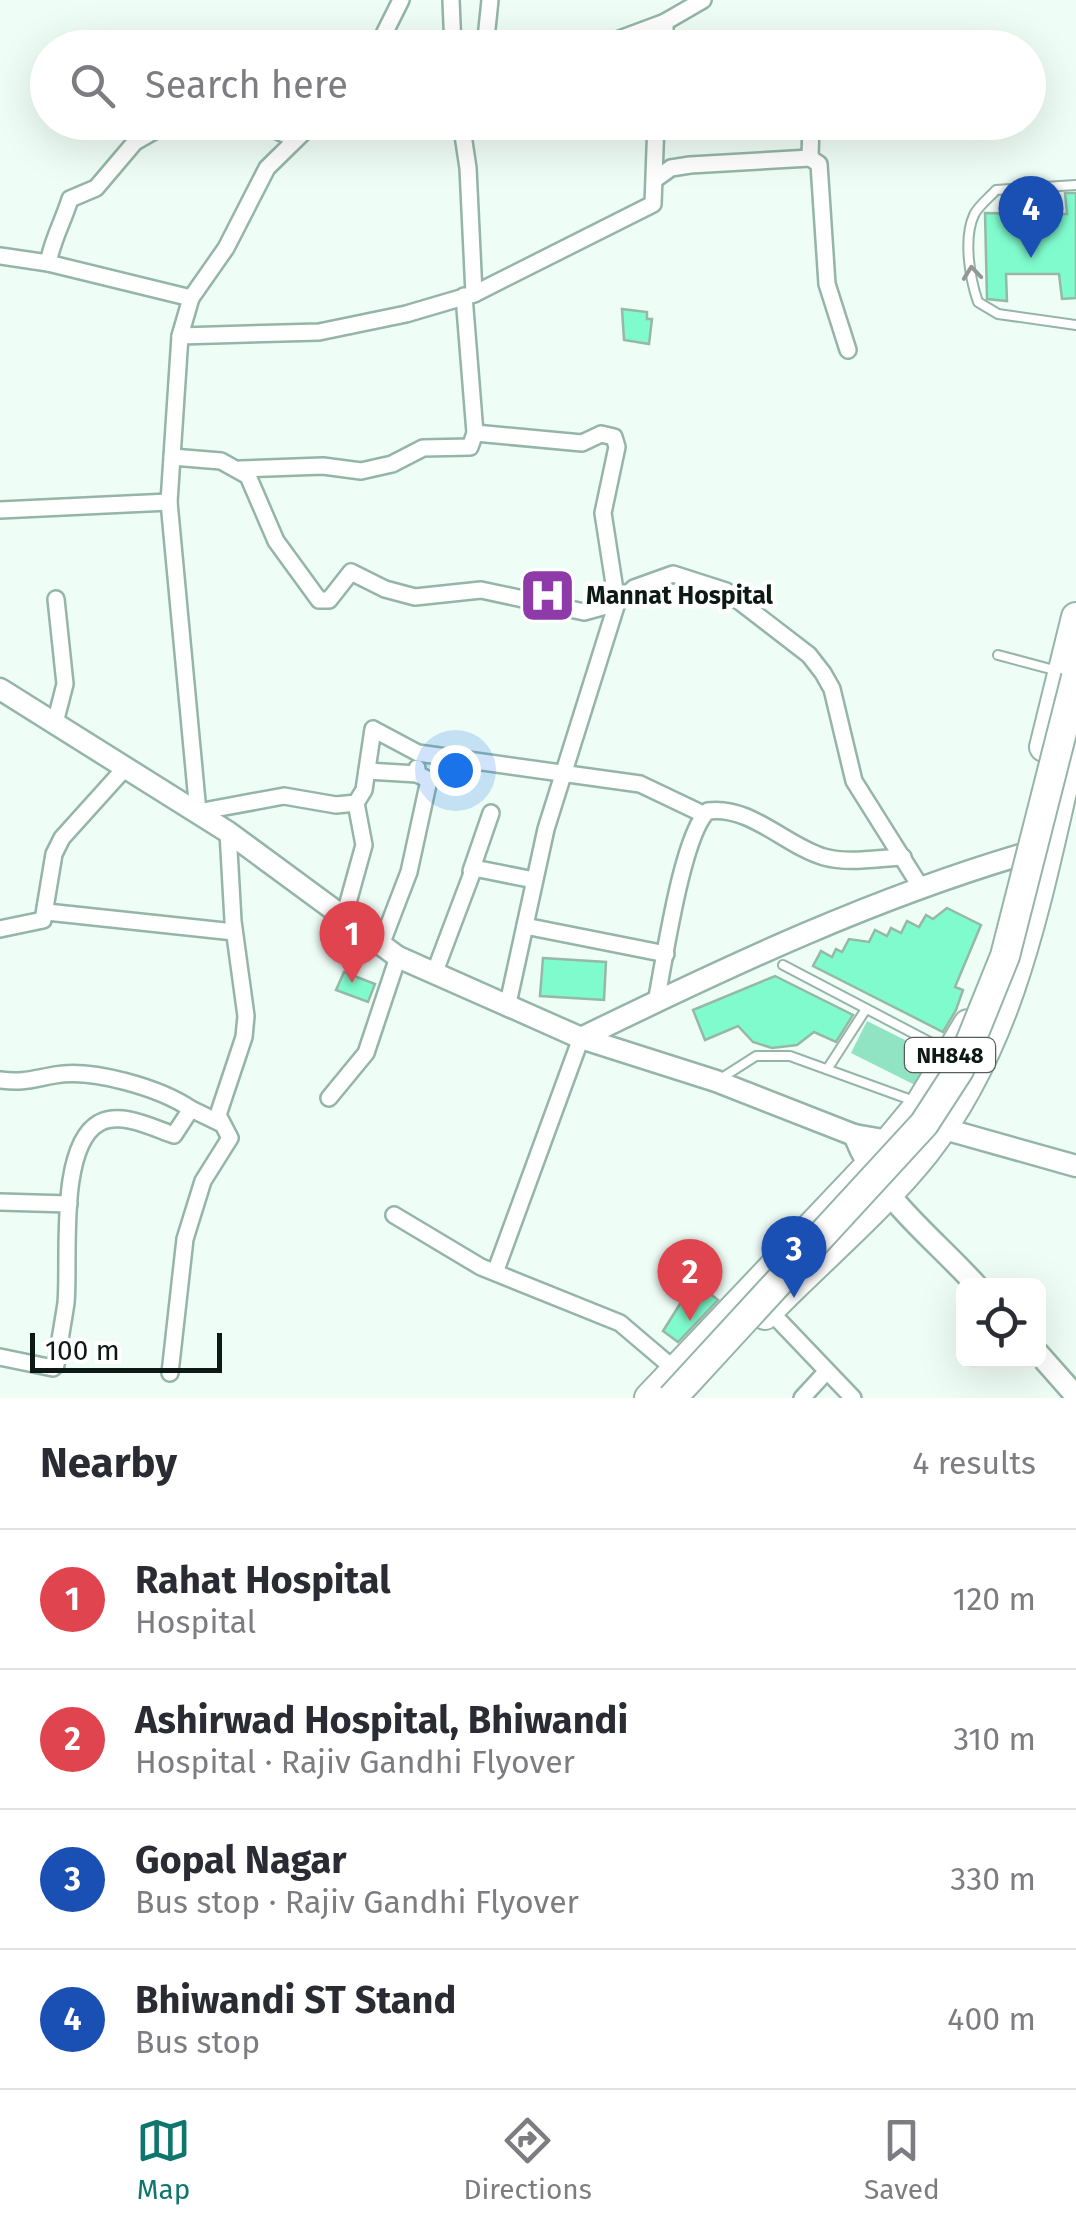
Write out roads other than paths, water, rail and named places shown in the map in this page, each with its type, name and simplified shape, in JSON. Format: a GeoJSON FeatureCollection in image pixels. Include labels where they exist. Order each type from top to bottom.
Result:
{"type":"FeatureCollection","features":[{"type":"Feature","properties":{"kind":"highway","name":"NH848"},"geometry":{"type":"LineString","coordinates":[[760,1301],[885,1194],[912,1166],[946,1122],[1003,1017],[1049,847],[1076,617]]}},
{"type":"Feature","properties":{"kind":"highway"},"geometry":{"type":"LineString","coordinates":[[682,1389],[924,1124],[959,1070],[981,1026],[1005,956],[1069,675]]}},
{"type":"Feature","properties":{"kind":"highway","name":"NH848"},"geometry":{"type":"LineString","coordinates":[[649,1398],[682,1389],[760,1301],[889,1141],[951,1053],[976,1001],[1018,855],[1056,802],[1076,733]]}},
{"type":"Feature","properties":{"kind":"street"},"geometry":{"type":"LineString","coordinates":[[386,30],[401,0]]}},
{"type":"Feature","properties":{"kind":"street"},"geometry":{"type":"LineString","coordinates":[[450,0],[452,30]]}},
{"type":"Feature","properties":{"kind":"street"},"geometry":{"type":"LineString","coordinates":[[487,30],[490,0]]}},
{"type":"Feature","properties":{"kind":"street"},"geometry":{"type":"LineString","coordinates":[[643,30],[702,0]]}},
{"type":"Feature","properties":{"kind":"street"},"geometry":{"type":"LineString","coordinates":[[665,22],[665,30]]}},
{"type":"Feature","properties":{"kind":"street"},"geometry":{"type":"LineString","coordinates":[[48,263],[54,235],[67,220],[70,199],[96,188],[138,140]]}},
{"type":"Feature","properties":{"kind":"street"},"geometry":{"type":"LineString","coordinates":[[198,812],[170,502],[180,336],[191,298],[226,248],[267,168],[292,140]]}},
{"type":"Feature","properties":{"kind":"street"},"geometry":{"type":"LineString","coordinates":[[172,457],[220,461],[240,469],[376,469],[423,448],[470,448],[475,434],[468,168],[463,140]]}},
{"type":"Feature","properties":{"kind":"street"},"geometry":{"type":"LineString","coordinates":[[180,336],[349,328],[469,295],[653,204],[658,178],[657,140]]}},
{"type":"Feature","properties":{"kind":"street"},"geometry":{"type":"LineString","coordinates":[[810,140],[810,158],[822,171],[826,284],[848,350]]}},
{"type":"Feature","properties":{"kind":"street"},"geometry":{"type":"LineString","coordinates":[[658,178],[679,166],[810,158]]}},
{"type":"Feature","properties":{"kind":"street"},"geometry":{"type":"LineString","coordinates":[[0,256],[48,263],[191,298]]}},
{"type":"Feature","properties":{"kind":"street"},"geometry":{"type":"LineString","coordinates":[[475,434],[582,442],[601,434],[614,437],[616,456],[603,512],[617,603],[563,771],[534,880],[507,1008]]}},
{"type":"Feature","properties":{"kind":"street"},"geometry":{"type":"LineString","coordinates":[[240,469],[254,486],[276,542],[319,600],[328,600],[351,572],[415,597],[481,590],[584,612],[617,603],[652,579],[692,577],[726,591],[809,655],[832,688],[854,781],[920,886]]}},
{"type":"Feature","properties":{"kind":"street"},"geometry":{"type":"LineString","coordinates":[[0,510],[170,502]]}},
{"type":"Feature","properties":{"kind":"street"},"geometry":{"type":"LineString","coordinates":[[54,723],[64,684],[56,600]]}},
{"type":"Feature","properties":{"kind":"street"},"geometry":{"type":"LineString","coordinates":[[0,689],[228,832],[389,951],[507,1008],[581,1038],[716,1081],[854,1135],[889,1141],[912,1166]]}},
{"type":"Feature","properties":{"kind":"street"},"geometry":{"type":"LineString","coordinates":[[344,917],[364,845],[356,803],[373,730],[418,753],[640,784],[704,814],[719,810],[738,816],[831,858],[903,857]]}},
{"type":"Feature","properties":{"kind":"street"},"geometry":{"type":"LineString","coordinates":[[416,774],[418,753]]}},
{"type":"Feature","properties":{"kind":"street"},"geometry":{"type":"LineString","coordinates":[[0,929],[36,923],[46,912],[50,874],[62,838],[126,768]]}},
{"type":"Feature","properties":{"kind":"street"},"geometry":{"type":"LineString","coordinates":[[328,1098],[366,1052],[429,780],[416,774],[366,771]]}},
{"type":"Feature","properties":{"kind":"street"},"geometry":{"type":"LineString","coordinates":[[198,812],[284,796],[336,805],[356,803]]}},
{"type":"Feature","properties":{"kind":"street"},"geometry":{"type":"LineString","coordinates":[[434,974],[491,813]]}},
{"type":"Feature","properties":{"kind":"street"},"geometry":{"type":"LineString","coordinates":[[656,1002],[684,868],[704,814]]}},
{"type":"Feature","properties":{"kind":"street"},"geometry":{"type":"LineString","coordinates":[[220,1123],[220,1108],[244,1037],[228,832]]}},
{"type":"Feature","properties":{"kind":"street"},"geometry":{"type":"LineString","coordinates":[[496,1270],[581,1038],[920,886],[1049,847]]}},
{"type":"Feature","properties":{"kind":"street"},"geometry":{"type":"LineString","coordinates":[[471,871],[478,868],[534,880]]}},
{"type":"Feature","properties":{"kind":"street"},"geometry":{"type":"LineString","coordinates":[[46,912],[234,932]]}},
{"type":"Feature","properties":{"kind":"street"},"geometry":{"type":"LineString","coordinates":[[525,926],[666,954]]}},
{"type":"Feature","properties":{"kind":"street"},"geometry":{"type":"LineString","coordinates":[[0,1080],[32,1083],[56,1075],[104,1074],[128,1087],[169,1094],[220,1123],[230,1138],[203,1182],[184,1240],[170,1374]]}},
{"type":"Feature","properties":{"kind":"street"},"geometry":{"type":"LineString","coordinates":[[917,1104],[946,1122],[1076,1166]]}},
{"type":"Feature","properties":{"kind":"street"},"geometry":{"type":"LineString","coordinates":[[0,1357],[53,1368],[56,1365],[66,1302],[69,1204],[83,1142],[97,1124],[114,1118],[174,1135],[191,1109]]}},
{"type":"Feature","properties":{"kind":"street"},"geometry":{"type":"LineString","coordinates":[[946,1122],[1076,1154]]}},
{"type":"Feature","properties":{"kind":"street"},"geometry":{"type":"LineString","coordinates":[[854,1135],[866,1168],[885,1194],[969,1278]]}},
{"type":"Feature","properties":{"kind":"street"},"geometry":{"type":"LineString","coordinates":[[0,1202],[69,1204]]}},
{"type":"Feature","properties":{"kind":"street"},"geometry":{"type":"LineString","coordinates":[[394,1215],[482,1267],[620,1323],[682,1389]]}},
{"type":"Feature","properties":{"kind":"street"},"geometry":{"type":"LineString","coordinates":[[760,1301],[852,1398]]}},
{"type":"Feature","properties":{"kind":"street"},"geometry":{"type":"LineString","coordinates":[[1046,1362],[1076,1396]]}},
{"type":"Feature","properties":{"kind":"street"},"geometry":{"type":"LineString","coordinates":[[802,1398],[826,1372]]}},
{"type":"Feature","properties":{"kind":"lane"},"geometry":{"type":"LineString","coordinates":[[1076,185],[996,190],[974,216],[970,278],[978,302],[998,314],[1076,325]]}},
{"type":"Feature","properties":{"kind":"lane"},"geometry":{"type":"LineString","coordinates":[[998,655],[1069,675]]}},
{"type":"Feature","properties":{"kind":"lane"},"geometry":{"type":"LineString","coordinates":[[782,965],[951,1053]]}},
{"type":"Feature","properties":{"kind":"lane"},"geometry":{"type":"LineString","coordinates":[[828,1068],[866,1008]]}},
{"type":"Feature","properties":{"kind":"lane"},"geometry":{"type":"LineString","coordinates":[[716,1081],[756,1056],[790,1056],[917,1104]]}},
{"type":"Feature","properties":{"kind":"place","name":"Bhiwandi ST Stand"},"geometry":{"type":"Point","coordinates":[1031,258]}},
{"type":"Feature","properties":{"kind":"place","name":"Mannat Hospital"},"geometry":{"type":"Point","coordinates":[547,596]}},
{"type":"Feature","properties":{"kind":"place","name":"Rahat Hospital"},"geometry":{"type":"Point","coordinates":[352,983]}},
{"type":"Feature","properties":{"kind":"place","name":"Gopal Nagar"},"geometry":{"type":"Point","coordinates":[794,1298]}},
{"type":"Feature","properties":{"kind":"place","name":"Ashirwad Hospital, Bhiwandi"},"geometry":{"type":"Point","coordinates":[690,1321]}}]}
